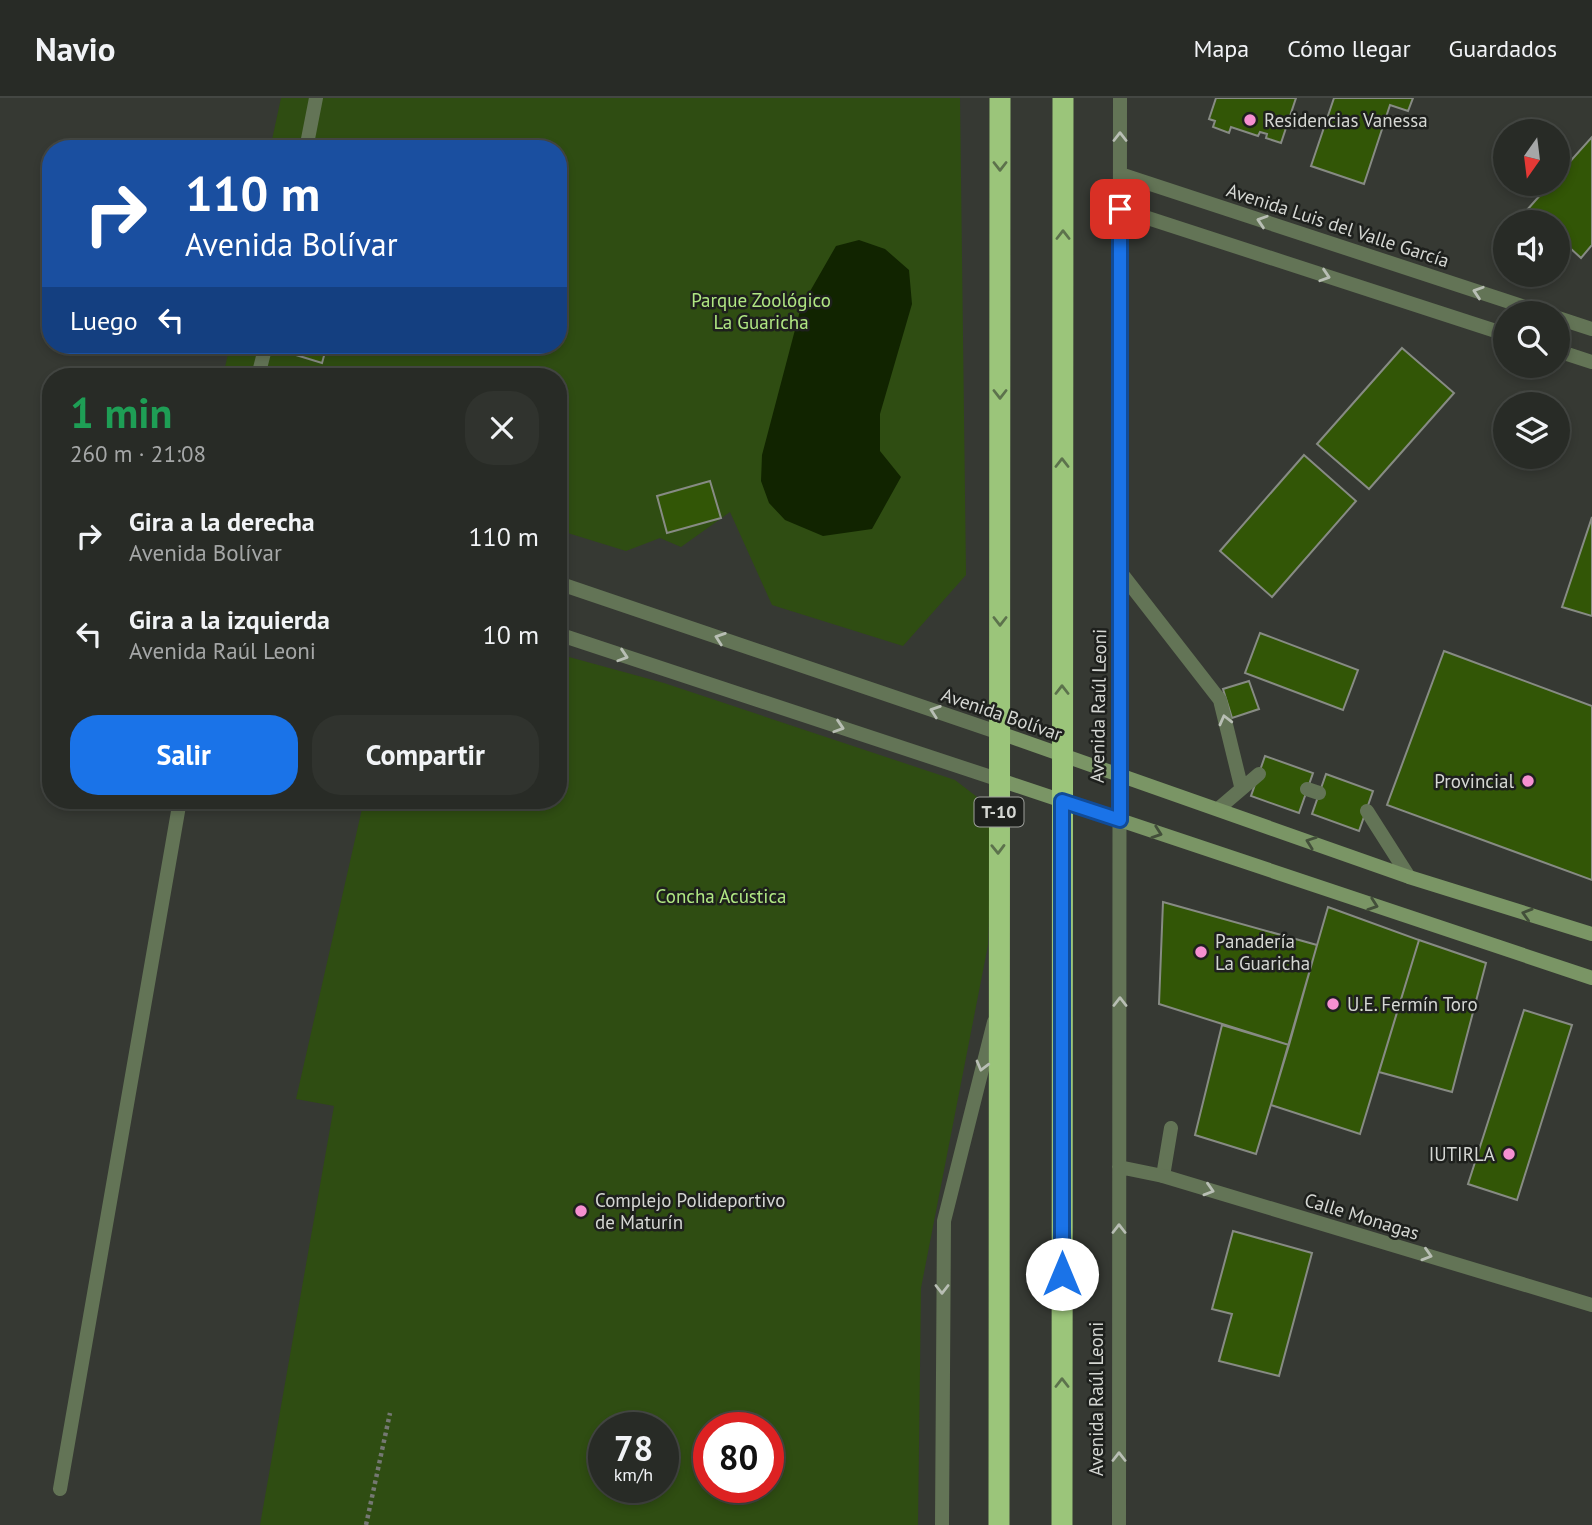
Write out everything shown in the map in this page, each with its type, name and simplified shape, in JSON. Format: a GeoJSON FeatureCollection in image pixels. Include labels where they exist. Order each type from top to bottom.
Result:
{"type":"FeatureCollection","features":[{"type":"Feature","properties":{"kind":"highway","name":"T-10"},"geometry":{"type":"LineString","coordinates":[[999,1525],[1000,98]]}},
{"type":"Feature","properties":{"kind":"highway","name":"Avenida Raúl Leoni"},"geometry":{"type":"LineString","coordinates":[[1062,1525],[1063,98]]}},
{"type":"Feature","properties":{"kind":"street"},"geometry":{"type":"LineString","coordinates":[[308,140],[316,98]]}},
{"type":"Feature","properties":{"kind":"street","name":"Avenida Raúl Leoni"},"geometry":{"type":"LineString","coordinates":[[1119,1525],[1122,574],[1120,98]]}},
{"type":"Feature","properties":{"kind":"street","name":"Avenida Luis del Valle García"},"geometry":{"type":"LineString","coordinates":[[1120,174],[1506,301]]}},
{"type":"Feature","properties":{"kind":"street"},"geometry":{"type":"LineString","coordinates":[[1120,209],[1493,330]]}},
{"type":"Feature","properties":{"kind":"street"},"geometry":{"type":"LineString","coordinates":[[1570,322],[1592,329]]}},
{"type":"Feature","properties":{"kind":"street"},"geometry":{"type":"LineString","coordinates":[[1570,355],[1592,362]]}},
{"type":"Feature","properties":{"kind":"street"},"geometry":{"type":"LineString","coordinates":[[1122,574],[1220,700],[1241,786]]}},
{"type":"Feature","properties":{"kind":"street","name":"Avenida Bolívar"},"geometry":{"type":"LineString","coordinates":[[567,586],[1120,774],[1409,877],[1592,934]]}},
{"type":"Feature","properties":{"kind":"street"},"geometry":{"type":"LineString","coordinates":[[567,637],[1592,978]]}},
{"type":"Feature","properties":{"kind":"street"},"geometry":{"type":"LineString","coordinates":[[1218,809],[1241,786],[1259,774]]}},
{"type":"Feature","properties":{"kind":"street"},"geometry":{"type":"LineString","coordinates":[[60,1489],[178,809]]}},
{"type":"Feature","properties":{"kind":"street"},"geometry":{"type":"LineString","coordinates":[[1367,811],[1409,877]]}},
{"type":"Feature","properties":{"kind":"street"},"geometry":{"type":"LineString","coordinates":[[942,1525],[944,1221],[999,1000]]}},
{"type":"Feature","properties":{"kind":"street"},"geometry":{"type":"LineString","coordinates":[[1163,1176],[1171,1128]]}},
{"type":"Feature","properties":{"kind":"street","name":"Calle Monagas"},"geometry":{"type":"LineString","coordinates":[[1119,1167],[1163,1176],[1592,1305]]}},
{"type":"Feature","properties":{"kind":"path"},"geometry":{"type":"LineString","coordinates":[[366,1525],[390,1413]]}},
{"type":"Feature","properties":{"kind":"green space","name":"Parque Zoológico La Guaricha"},"geometry":{"type":"Polygon","coordinates":[[[281,98],[960,98],[966,575],[903,646],[772,605],[730,512],[681,547],[660,538],[626,551],[567,533],[567,368],[225,368],[228,354],[567,354],[567,140],[272,140],[281,98]]]}},
{"type":"Feature","properties":{"kind":"green space","name":"Concha Acústica"},"geometry":{"type":"Polygon","coordinates":[[[567,656],[664,683],[955,780],[981,800],[992,831],[988,945],[921,1288],[918,1525],[260,1525],[334,1106],[296,1099],[362,809],[567,809],[567,656]]]}},
{"type":"Feature","properties":{"kind":"shaded area"},"geometry":{"type":"Polygon","coordinates":[[[859,240],[885,249],[909,270],[912,304],[880,414],[880,451],[901,477],[872,529],[823,536],[785,520],[769,503],[761,481],[762,455],[801,307],[836,246],[859,240]]]}},
{"type":"Feature","properties":{"kind":"building","name":"Residencias Vanessa"},"geometry":{"type":"Polygon","coordinates":[[[1216,98],[1296,98],[1281,143],[1266,138],[1267,134],[1260,132],[1258,136],[1231,127],[1229,133],[1213,127],[1215,121],[1209,119],[1216,98]]]}},
{"type":"Feature","properties":{"kind":"building"},"geometry":{"type":"Polygon","coordinates":[[[1334,98],[1413,98],[1408,111],[1390,105],[1364,184],[1311,166],[1334,98]]]}},
{"type":"Feature","properties":{"kind":"building"},"geometry":{"type":"Polygon","coordinates":[[[1592,137],[1592,245],[1581,258],[1570,248],[1570,210],[1527,210],[1539,196],[1570,196],[1570,162],[1592,137]]]}},
{"type":"Feature","properties":{"kind":"building"},"geometry":{"type":"Polygon","coordinates":[[[1402,348],[1454,393],[1369,489],[1317,444],[1402,348]]]}},
{"type":"Feature","properties":{"kind":"building"},"geometry":{"type":"Polygon","coordinates":[[[293,354],[324,354],[322,363],[293,354]]]}},
{"type":"Feature","properties":{"kind":"building"},"geometry":{"type":"Polygon","coordinates":[[[1304,455],[1356,501],[1272,597],[1220,551],[1304,455]]]}},
{"type":"Feature","properties":{"kind":"building"},"geometry":{"type":"Polygon","coordinates":[[[710,481],[721,518],[667,533],[657,496],[710,481]]]}},
{"type":"Feature","properties":{"kind":"building"},"geometry":{"type":"Polygon","coordinates":[[[1592,517],[1592,616],[1562,607],[1592,517]]]}},
{"type":"Feature","properties":{"kind":"building"},"geometry":{"type":"Polygon","coordinates":[[[1260,633],[1358,670],[1343,710],[1245,673],[1260,633]]]}},
{"type":"Feature","properties":{"kind":"building"},"geometry":{"type":"Polygon","coordinates":[[[1444,651],[1592,706],[1592,880],[1387,805],[1444,651]]]}},
{"type":"Feature","properties":{"kind":"building"},"geometry":{"type":"Polygon","coordinates":[[[1249,681],[1259,709],[1232,718],[1223,689],[1249,681]]]}},
{"type":"Feature","properties":{"kind":"building"},"geometry":{"type":"Polygon","coordinates":[[[1265,756],[1313,773],[1299,813],[1251,796],[1265,756]]]}},
{"type":"Feature","properties":{"kind":"building"},"geometry":{"type":"Polygon","coordinates":[[[1326,774],[1373,791],[1359,831],[1312,814],[1326,774]]]}},
{"type":"Feature","properties":{"kind":"building"},"geometry":{"type":"Polygon","coordinates":[[[1163,902],[1317,945],[1289,1045],[1159,1004],[1163,902]]]}},
{"type":"Feature","properties":{"kind":"building"},"geometry":{"type":"Polygon","coordinates":[[[1328,907],[1419,940],[1360,1134],[1271,1105],[1328,907]]]}},
{"type":"Feature","properties":{"kind":"building"},"geometry":{"type":"Polygon","coordinates":[[[1419,940],[1486,963],[1452,1092],[1379,1072],[1419,940]]]}},
{"type":"Feature","properties":{"kind":"building"},"geometry":{"type":"Polygon","coordinates":[[[1524,1010],[1572,1025],[1517,1200],[1468,1184],[1524,1010]]]}},
{"type":"Feature","properties":{"kind":"building"},"geometry":{"type":"Polygon","coordinates":[[[1222,1025],[1289,1045],[1256,1154],[1195,1135],[1222,1025]]]}},
{"type":"Feature","properties":{"kind":"building"},"geometry":{"type":"Polygon","coordinates":[[[1233,1231],[1312,1253],[1279,1376],[1219,1361],[1232,1314],[1212,1309],[1233,1231]]]}},
{"type":"Feature","properties":{"kind":"place","name":"Residencias Vanessa"},"geometry":{"type":"Point","coordinates":[1250,120]}},
{"type":"Feature","properties":{"kind":"place","name":"Provincial"},"geometry":{"type":"Point","coordinates":[1528,781]}},
{"type":"Feature","properties":{"kind":"place","name":"Panadería La Guaricha"},"geometry":{"type":"Point","coordinates":[1201,952]}},
{"type":"Feature","properties":{"kind":"place","name":"U.E. Fermín Toro"},"geometry":{"type":"Point","coordinates":[1333,1004]}},
{"type":"Feature","properties":{"kind":"place","name":"IUTIRLA"},"geometry":{"type":"Point","coordinates":[1509,1154]}},
{"type":"Feature","properties":{"kind":"place","name":"Complejo Polideportivo de Maturín"},"geometry":{"type":"Point","coordinates":[581,1211]}},
{"type":"Feature","properties":{"kind":"route"},"geometry":{"type":"LineString","coordinates":[[1062,1274],[1062,801],[1120,820],[1120,209]]}}]}
